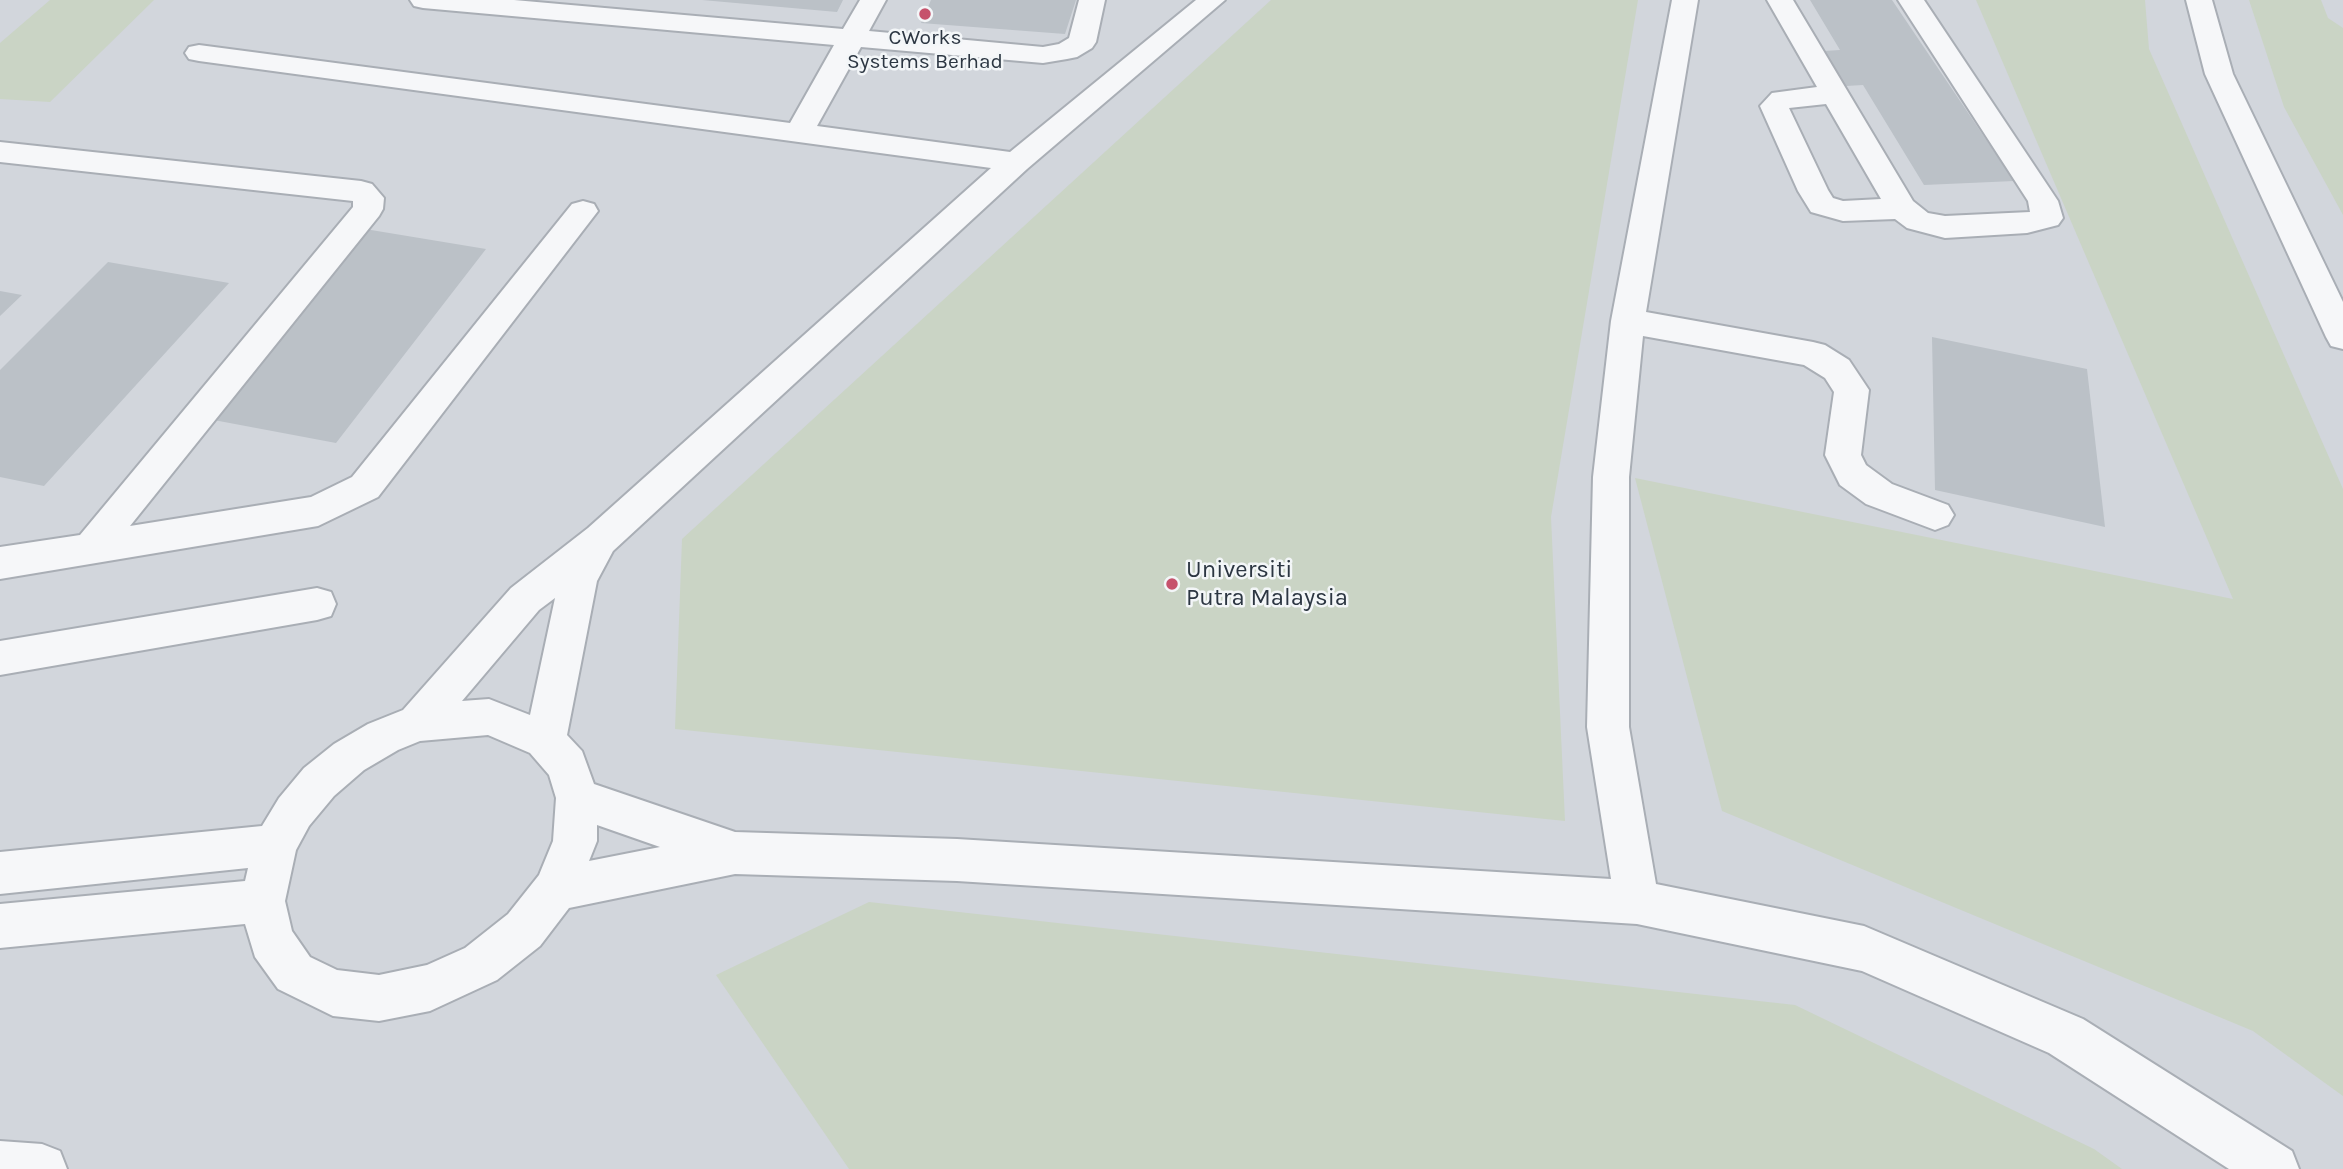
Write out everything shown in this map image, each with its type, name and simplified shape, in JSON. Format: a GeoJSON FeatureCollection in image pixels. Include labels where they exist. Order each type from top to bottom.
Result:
{"type":"FeatureCollection","features":[{"type":"Feature","properties":{"kind":"street"},"geometry":{"type":"LineString","coordinates":[[423,0],[477,2],[1043,55],[1067,51],[1082,42],[1092,0]]}},
{"type":"Feature","properties":{"kind":"street"},"geometry":{"type":"LineString","coordinates":[[799,133],[873,0]]}},
{"type":"Feature","properties":{"kind":"street"},"geometry":{"type":"LineString","coordinates":[[418,723],[525,599],[601,539],[1016,162],[1212,0]]}},
{"type":"Feature","properties":{"kind":"street"},"geometry":{"type":"LineString","coordinates":[[1637,902],[1608,727],[1611,477],[1628,321],[1685,0]]}},
{"type":"Feature","properties":{"kind":"street"},"geometry":{"type":"LineString","coordinates":[[1780,0],[1902,208],[1918,221],[1945,227],[2027,223],[2047,218],[2043,201],[1911,0]]}},
{"type":"Feature","properties":{"kind":"street"},"geometry":{"type":"LineString","coordinates":[[2199,0],[2220,74],[2343,337]]}},
{"type":"Feature","properties":{"kind":"street"},"geometry":{"type":"LineString","coordinates":[[199,53],[1016,162]]}},
{"type":"Feature","properties":{"kind":"street"},"geometry":{"type":"LineString","coordinates":[[1836,94],[1782,99],[1774,106],[1813,191],[1822,205],[1843,211],[1902,208]]}},
{"type":"Feature","properties":{"kind":"street"},"geometry":{"type":"LineString","coordinates":[[0,152],[361,191],[369,198],[368,209],[91,548]]}},
{"type":"Feature","properties":{"kind":"street"},"geometry":{"type":"LineString","coordinates":[[0,563],[318,512],[365,487],[583,211]]}},
{"type":"Feature","properties":{"kind":"street"},"geometry":{"type":"LineString","coordinates":[[1628,321],[1813,354],[1837,369],[1852,390],[1843,455],[1853,475],[1879,494],[1936,515]]}},
{"type":"Feature","properties":{"kind":"street"},"geometry":{"type":"LineString","coordinates":[[545,740],[578,579],[601,539]]}},
{"type":"Feature","properties":{"kind":"street"},"geometry":{"type":"LineString","coordinates":[[0,658],[317,604]]}},
{"type":"Feature","properties":{"kind":"street"},"geometry":{"type":"LineString","coordinates":[[489,717],[545,740],[567,765],[578,798],[575,841],[556,889],[524,930],[481,964],[430,988],[379,998],[332,993],[294,973],[271,941],[263,901],[275,845],[294,812],[311,792],[349,757],[383,737],[418,723],[489,717]]}},
{"type":"Feature","properties":{"kind":"street"},"geometry":{"type":"LineString","coordinates":[[578,798],[735,853]]}},
{"type":"Feature","properties":{"kind":"street"},"geometry":{"type":"LineString","coordinates":[[0,873],[275,845]]}},
{"type":"Feature","properties":{"kind":"street"},"geometry":{"type":"LineString","coordinates":[[556,889],[735,853],[957,860],[1637,902],[1864,949],[2066,1036],[2274,1169]]}},
{"type":"Feature","properties":{"kind":"street"},"geometry":{"type":"LineString","coordinates":[[0,926],[263,901]]}},
{"type":"Feature","properties":{"kind":"street"},"geometry":{"type":"LineString","coordinates":[[0,1166],[41,1169]]}},
{"type":"Feature","properties":{"kind":"shaded area","name":"Universiti Putra Malaysia"},"geometry":{"type":"Polygon","coordinates":[[[0,0],[2343,0],[2343,1169],[0,1169],[0,0]]]}},
{"type":"Feature","properties":{"kind":"green space"},"geometry":{"type":"Polygon","coordinates":[[[50,0],[154,0],[50,102],[0,99],[0,43],[50,0]]]}},
{"type":"Feature","properties":{"kind":"green space"},"geometry":{"type":"Polygon","coordinates":[[[1271,0],[1638,0],[1551,517],[1565,821],[675,729],[682,539],[1271,0]]]}},
{"type":"Feature","properties":{"kind":"green space"},"geometry":{"type":"Polygon","coordinates":[[[1976,0],[2145,0],[2149,49],[2343,489],[2343,1096],[2253,1031],[1722,811],[1635,478],[2233,599],[1976,0]]]}},
{"type":"Feature","properties":{"kind":"green space"},"geometry":{"type":"Polygon","coordinates":[[[2249,0],[2321,0],[2328,18],[2343,28],[2343,215],[2284,107],[2249,0]]]}},
{"type":"Feature","properties":{"kind":"green space"},"geometry":{"type":"Polygon","coordinates":[[[869,902],[1795,1005],[2094,1149],[2122,1169],[849,1169],[716,975],[869,902]]]}},
{"type":"Feature","properties":{"kind":"building"},"geometry":{"type":"Polygon","coordinates":[[[702,0],[843,0],[837,12],[702,0]]]}},
{"type":"Feature","properties":{"kind":"building"},"geometry":{"type":"Polygon","coordinates":[[[931,0],[1076,0],[1065,34],[921,23],[931,0]]]}},
{"type":"Feature","properties":{"kind":"building"},"geometry":{"type":"Polygon","coordinates":[[[1810,0],[1892,0],[2014,181],[1924,185],[1863,85],[1846,86],[1824,51],[1840,50],[1810,0]]]}},
{"type":"Feature","properties":{"kind":"building"},"geometry":{"type":"Polygon","coordinates":[[[365,229],[486,249],[336,443],[203,418],[365,229]]]}},
{"type":"Feature","properties":{"kind":"building"},"geometry":{"type":"Polygon","coordinates":[[[108,262],[229,283],[44,486],[0,477],[0,370],[108,262]]]}},
{"type":"Feature","properties":{"kind":"building"},"geometry":{"type":"Polygon","coordinates":[[[0,291],[22,295],[0,316],[0,291]]]}},
{"type":"Feature","properties":{"kind":"building"},"geometry":{"type":"Polygon","coordinates":[[[1932,337],[2087,369],[2105,527],[1935,490],[1932,337]]]}},
{"type":"Feature","properties":{"kind":"place","name":"CWorks Systems Berhad"},"geometry":{"type":"Point","coordinates":[925,14]}},
{"type":"Feature","properties":{"kind":"place","name":"Universiti Putra Malaysia"},"geometry":{"type":"Point","coordinates":[1172,584]}}]}
